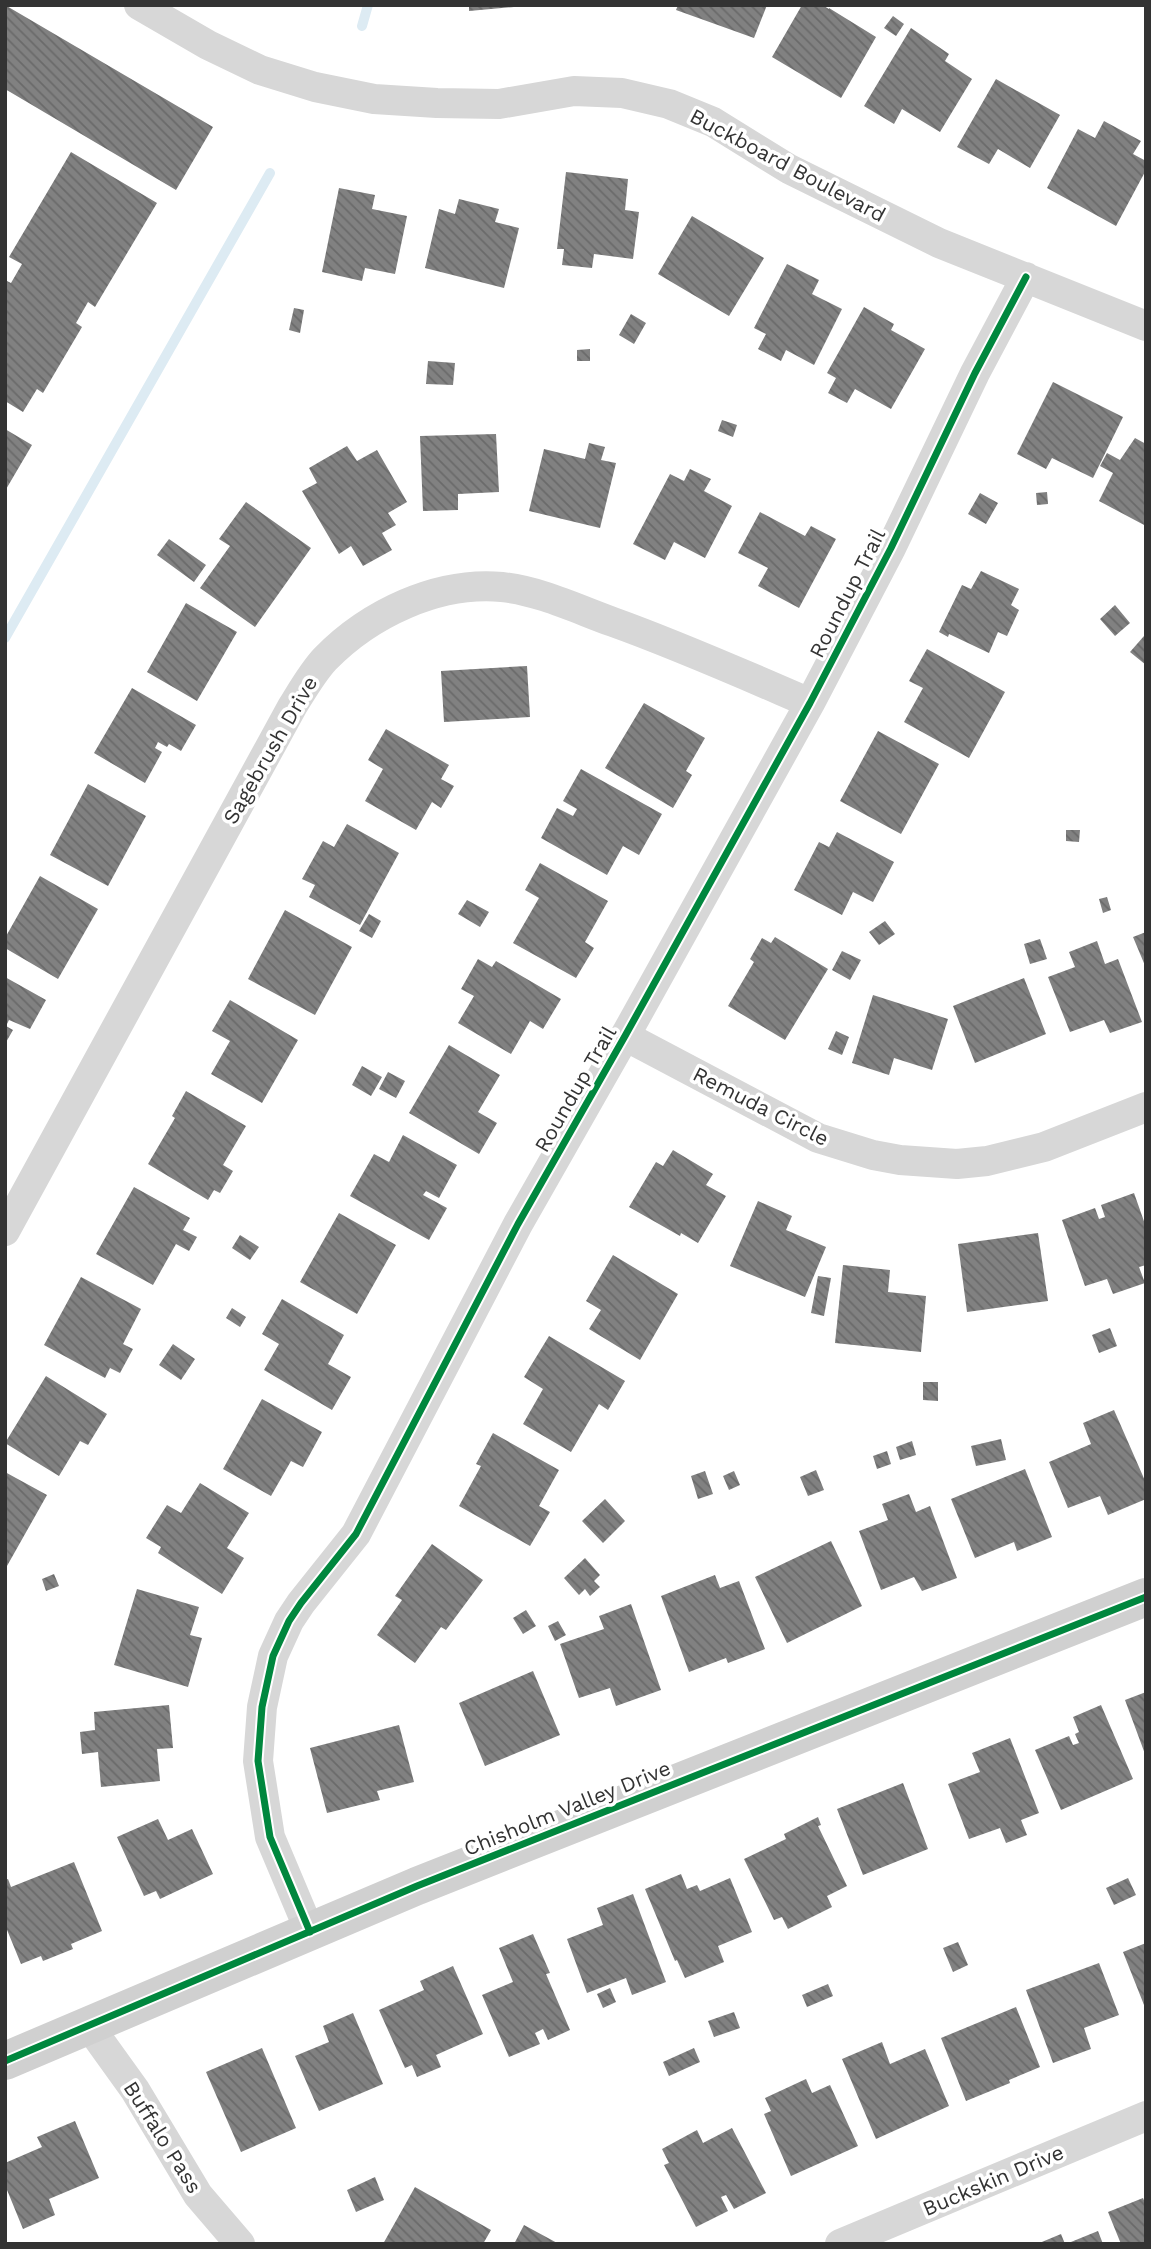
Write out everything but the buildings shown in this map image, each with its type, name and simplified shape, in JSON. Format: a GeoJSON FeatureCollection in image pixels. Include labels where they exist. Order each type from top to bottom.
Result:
{"type":"FeatureCollection","features":[{"type":"Feature","properties":{"kind":"street","name":"Buckboard Boulevard"},"geometry":{"type":"LineString","coordinates":[[139,5],[208,45],[260,70],[315,87],[374,99],[499,104],[575,91],[622,93],[669,104],[713,122],[789,169],[939,243],[1146,326]]}},
{"type":"Feature","properties":{"kind":"street","name":"Roundup Trail"},"geometry":{"type":"LineString","coordinates":[[310,1932],[270,1837],[258,1761],[262,1707],[273,1656],[289,1621],[301,1603],[356,1534],[518,1223],[810,703],[891,548],[975,373],[1026,277]]}},
{"type":"Feature","properties":{"kind":"street","name":"Sagebrush Drive"},"geometry":{"type":"LineString","coordinates":[[5,1231],[292,707],[325,660],[360,628],[388,612],[443,592],[472,587],[502,587],[540,596],[664,641],[810,703]]}},
{"type":"Feature","properties":{"kind":"street","name":"Remuda Circle"},"geometry":{"type":"LineString","coordinates":[[625,1036],[818,1138],[873,1155],[900,1160],[957,1164],[987,1161],[1044,1147],[1146,1107]]}},
{"type":"Feature","properties":{"kind":"street","name":"Chisholm Valley Drive"},"geometry":{"type":"LineString","coordinates":[[5,2061],[416,1886],[1146,1597]]}},
{"type":"Feature","properties":{"kind":"street","name":"Buffalo Pass"},"geometry":{"type":"LineString","coordinates":[[89,2026],[135,2090],[198,2195],[240,2244]]}},
{"type":"Feature","properties":{"kind":"street","name":"Buckskin Drive"},"geometry":{"type":"LineString","coordinates":[[840,2244],[1146,2116]]}},
{"type":"Feature","properties":{"kind":"waterway"},"geometry":{"type":"LineString","coordinates":[[362,26],[368,5]]}},
{"type":"Feature","properties":{"kind":"waterway"},"geometry":{"type":"LineString","coordinates":[[5,638],[270,173]]}},
{"type":"Feature","properties":{"kind":"cycle path"},"geometry":{"type":"LineString","coordinates":[[310,1932],[270,1837],[258,1761],[262,1707],[273,1656],[289,1621],[301,1603],[356,1534],[518,1224],[810,703],[891,548],[975,373],[1026,277]]}},
{"type":"Feature","properties":{"kind":"cycle path"},"geometry":{"type":"LineString","coordinates":[[5,2061],[417,1886],[1146,1597]]}}]}
